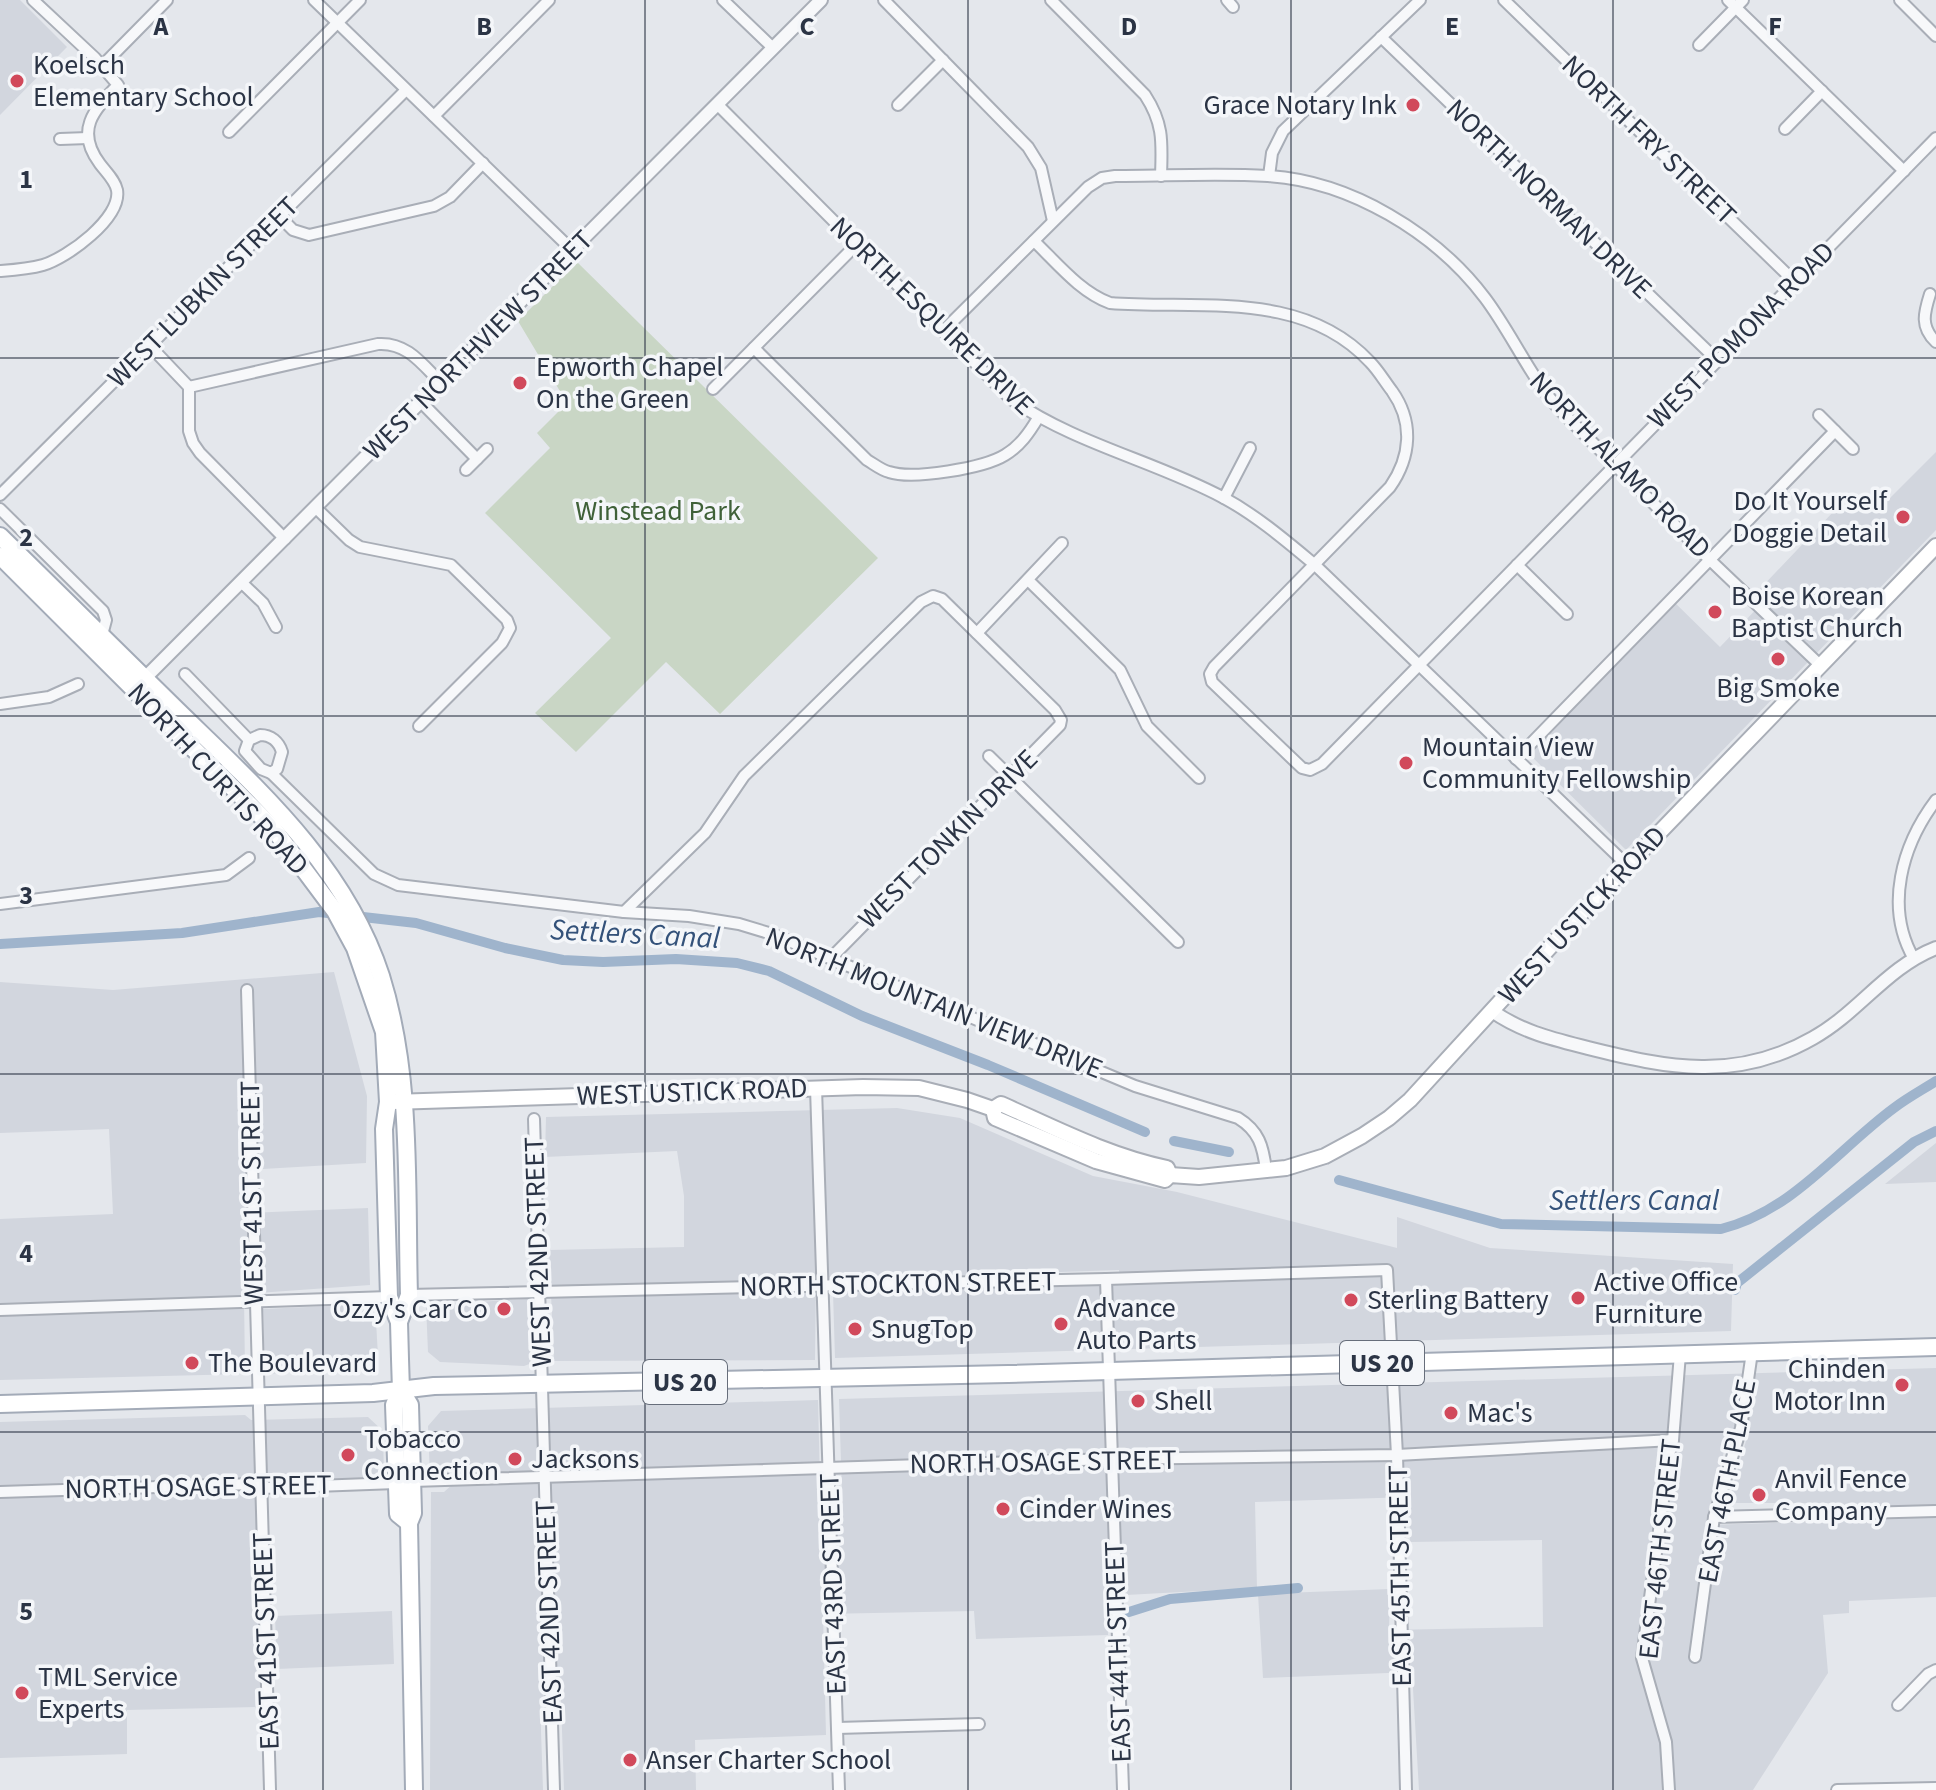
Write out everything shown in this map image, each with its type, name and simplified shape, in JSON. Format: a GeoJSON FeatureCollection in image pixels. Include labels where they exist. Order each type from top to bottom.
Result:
{"type":"FeatureCollection","features":[{"type":"Feature","properties":{"kind":"main road","name":"NORTH CURTIS ROAD"},"geometry":{"type":"LineString","coordinates":[[0,536],[102,635],[140,683],[325,882],[360,945],[384,1032],[396,1101],[409,1295],[399,1322]]}},
{"type":"Feature","properties":{"kind":"main road","name":"WEST USTICK ROAD"},"geometry":{"type":"LineString","coordinates":[[396,1101],[816,1088],[919,1088],[993,1109],[1001,1104],[1101,1149],[1167,1168],[1170,1175],[1199,1177],[1286,1168],[1325,1156],[1362,1136],[1410,1100],[1627,865],[1936,546]]}},
{"type":"Feature","properties":{"kind":"main road","name":"NORTH CURTIS ROAD"},"geometry":{"type":"LineString","coordinates":[[0,556],[140,683]]}},
{"type":"Feature","properties":{"kind":"main road","name":"NORTH CURTIS ROAD"},"geometry":{"type":"LineString","coordinates":[[396,1101],[384,1129],[389,1297],[399,1322],[401,1390],[410,1405],[404,1482],[398,1514],[409,1523],[414,1790]]}},
{"type":"Feature","properties":{"kind":"main road","name":"US 20"},"geometry":{"type":"LineString","coordinates":[[0,1404],[258,1396],[434,1386],[1936,1347]]}},
{"type":"Feature","properties":{"kind":"street"},"geometry":{"type":"LineString","coordinates":[[0,271],[43,265],[61,258],[106,220],[115,207],[117,191],[113,180],[92,152],[88,138],[89,122],[98,105],[118,85],[33,0]]}},
{"type":"Feature","properties":{"kind":"street"},"geometry":{"type":"LineString","coordinates":[[102,66],[167,0]]}},
{"type":"Feature","properties":{"kind":"street"},"geometry":{"type":"LineString","coordinates":[[314,0],[572,250]]}},
{"type":"Feature","properties":{"kind":"street"},"geometry":{"type":"LineString","coordinates":[[229,132],[360,0]]}},
{"type":"Feature","properties":{"kind":"street"},"geometry":{"type":"LineString","coordinates":[[434,116],[549,0]]}},
{"type":"Feature","properties":{"kind":"street"},"geometry":{"type":"LineString","coordinates":[[723,0],[773,48]]}},
{"type":"Feature","properties":{"kind":"street","name":"WEST NORTHVIEW STREET"},"geometry":{"type":"LineString","coordinates":[[140,683],[821,0]]}},
{"type":"Feature","properties":{"kind":"street"},"geometry":{"type":"LineString","coordinates":[[884,0],[1028,147],[1041,168],[1053,221]]}},
{"type":"Feature","properties":{"kind":"street"},"geometry":{"type":"LineString","coordinates":[[1051,0],[1145,95],[1156,112],[1162,133],[1161,176]]}},
{"type":"Feature","properties":{"kind":"street"},"geometry":{"type":"LineString","coordinates":[[1269,176],[1272,153],[1283,131],[1420,0]]}},
{"type":"Feature","properties":{"kind":"street","name":"NORTH FRY STREET"},"geometry":{"type":"LineString","coordinates":[[1504,0],[1794,281]]}},
{"type":"Feature","properties":{"kind":"street"},"geometry":{"type":"LineString","coordinates":[[1900,0],[1936,36]]}},
{"type":"Feature","properties":{"kind":"street"},"geometry":{"type":"LineString","coordinates":[[1699,45],[1736,2],[1904,171]]}},
{"type":"Feature","properties":{"kind":"street","name":"NORTH NORMAN DRIVE"},"geometry":{"type":"LineString","coordinates":[[1381,37],[1717,360]]}},
{"type":"Feature","properties":{"kind":"street"},"geometry":{"type":"LineString","coordinates":[[898,105],[943,60]]}},
{"type":"Feature","properties":{"kind":"street","name":"WEST LUBKIN STREET"},"geometry":{"type":"LineString","coordinates":[[0,495],[406,90]]}},
{"type":"Feature","properties":{"kind":"street"},"geometry":{"type":"LineString","coordinates":[[1785,129],[1822,91]]}},
{"type":"Feature","properties":{"kind":"street","name":"NORTH ESQUIRE DRIVE"},"geometry":{"type":"LineString","coordinates":[[717,104],[1011,399],[1038,418],[1224,498],[1263,521],[1314,564],[1627,865]]}},
{"type":"Feature","properties":{"kind":"street"},"geometry":{"type":"LineString","coordinates":[[60,139],[88,138]]}},
{"type":"Feature","properties":{"kind":"street","name":"WEST POMONA ROAD"},"geometry":{"type":"LineString","coordinates":[[1314,564],[1210,674],[1212,682],[1302,768],[1310,770],[1322,764],[1936,138]]}},
{"type":"Feature","properties":{"kind":"street"},"geometry":{"type":"LineString","coordinates":[[279,216],[293,230],[309,235],[434,206],[450,197],[483,163]]}},
{"type":"Feature","properties":{"kind":"street","name":"NORTH ALAMO ROAD"},"geometry":{"type":"LineString","coordinates":[[943,331],[1088,187],[1102,178],[1269,176],[1301,181],[1366,203],[1428,241],[1458,266],[1484,297],[1540,387],[1709,559],[1820,665]]}},
{"type":"Feature","properties":{"kind":"street"},"geometry":{"type":"LineString","coordinates":[[1034,241],[1096,298],[1110,303],[1249,307],[1288,313],[1330,330],[1371,362],[1396,397],[1406,420],[1407,455],[1390,487],[1314,564]]}},
{"type":"Feature","properties":{"kind":"street"},"geometry":{"type":"LineString","coordinates":[[713,389],[857,244]]}},
{"type":"Feature","properties":{"kind":"street"},"geometry":{"type":"LineString","coordinates":[[1930,294],[1923,317],[1928,334],[1936,342]]}},
{"type":"Feature","properties":{"kind":"street"},"geometry":{"type":"LineString","coordinates":[[189,387],[394,343],[409,352],[441,383]]}},
{"type":"Feature","properties":{"kind":"street"},"geometry":{"type":"LineString","coordinates":[[149,345],[189,387],[189,431],[200,453],[285,539]]}},
{"type":"Feature","properties":{"kind":"street"},"geometry":{"type":"LineString","coordinates":[[754,348],[867,460],[889,473],[910,475],[991,462],[1006,455],[1026,438],[1038,418]]}},
{"type":"Feature","properties":{"kind":"street"},"geometry":{"type":"LineString","coordinates":[[422,403],[477,459]]}},
{"type":"Feature","properties":{"kind":"street"},"geometry":{"type":"LineString","coordinates":[[1819,415],[1853,449]]}},
{"type":"Feature","properties":{"kind":"street"},"geometry":{"type":"LineString","coordinates":[[1516,759],[1835,431]]}},
{"type":"Feature","properties":{"kind":"street"},"geometry":{"type":"LineString","coordinates":[[1224,498],[1250,448]]}},
{"type":"Feature","properties":{"kind":"street"},"geometry":{"type":"LineString","coordinates":[[466,470],[487,449]]}},
{"type":"Feature","properties":{"kind":"street"},"geometry":{"type":"LineString","coordinates":[[316,508],[360,547],[451,565],[507,620],[510,628],[502,643],[419,726]]}},
{"type":"Feature","properties":{"kind":"street","name":"NORTH CURTIS ROAD"},"geometry":{"type":"LineString","coordinates":[[0,509],[103,611],[106,620],[102,635]]}},
{"type":"Feature","properties":{"kind":"street"},"geometry":{"type":"LineString","coordinates":[[624,912],[705,833],[744,776],[921,602],[933,596],[942,599],[977,633],[1062,543]]}},
{"type":"Feature","properties":{"kind":"street"},"geometry":{"type":"LineString","coordinates":[[1517,565],[1567,614]]}},
{"type":"Feature","properties":{"kind":"street"},"geometry":{"type":"LineString","coordinates":[[1028,580],[1120,670],[1147,726],[1199,778]]}},
{"type":"Feature","properties":{"kind":"street"},"geometry":{"type":"LineString","coordinates":[[241,582],[263,603],[276,627]]}},
{"type":"Feature","properties":{"kind":"street","name":"WEST TONKIN DRIVE"},"geometry":{"type":"LineString","coordinates":[[832,957],[1058,730],[1061,720],[1055,710],[977,633]]}},
{"type":"Feature","properties":{"kind":"street","name":"NORTH CURTIS ROAD"},"geometry":{"type":"LineString","coordinates":[[185,674],[249,740]]}},
{"type":"Feature","properties":{"kind":"street"},"geometry":{"type":"LineString","coordinates":[[0,704],[49,697],[78,684]]}},
{"type":"Feature","properties":{"kind":"street","name":"NORTH CURTIS ROAD"},"geometry":{"type":"LineString","coordinates":[[271,773],[282,759],[281,747],[267,735],[249,740],[245,746],[248,756],[261,769],[271,773],[374,874]]}},
{"type":"Feature","properties":{"kind":"street"},"geometry":{"type":"LineString","coordinates":[[989,756],[1178,942]]}},
{"type":"Feature","properties":{"kind":"street"},"geometry":{"type":"LineString","coordinates":[[1914,959],[1902,931],[1899,891],[1904,861],[1915,830],[1936,800]]}},
{"type":"Feature","properties":{"kind":"street"},"geometry":{"type":"LineString","coordinates":[[0,904],[226,875],[249,858]]}},
{"type":"Feature","properties":{"kind":"street","name":"NORTH MOUNTAIN VIEW DRIVE"},"geometry":{"type":"LineString","coordinates":[[374,874],[398,885],[624,912],[689,916],[739,924],[772,934],[1135,1086],[1238,1118],[1251,1126],[1259,1138],[1266,1170]]}},
{"type":"Feature","properties":{"kind":"street"},"geometry":{"type":"LineString","coordinates":[[1492,1011],[1532,1034],[1649,1063],[1699,1069],[1730,1066],[1764,1057],[1815,1037],[1914,959],[1936,948]]}},
{"type":"Feature","properties":{"kind":"street","name":"WEST 41ST STREET"},"geometry":{"type":"LineString","coordinates":[[247,990],[258,1396]]}},
{"type":"Feature","properties":{"kind":"street","name":"EAST 43RD STREET"},"geometry":{"type":"LineString","coordinates":[[816,1088],[839,1790]]}},
{"type":"Feature","properties":{"kind":"street","name":"WEST 42ND STREET"},"geometry":{"type":"LineString","coordinates":[[534,1119],[542,1385]]}},
{"type":"Feature","properties":{"kind":"street","name":"NORTH STOCKTON STREET"},"geometry":{"type":"LineString","coordinates":[[409,1295],[1387,1270]]}},
{"type":"Feature","properties":{"kind":"street","name":"EAST 45TH STREET"},"geometry":{"type":"LineString","coordinates":[[1387,1270],[1397,1455],[1406,1790]]}},
{"type":"Feature","properties":{"kind":"street","name":"EAST 44TH STREET"},"geometry":{"type":"LineString","coordinates":[[1106,1279],[1123,1790]]}},
{"type":"Feature","properties":{"kind":"street"},"geometry":{"type":"LineString","coordinates":[[0,1310],[389,1297]]}},
{"type":"Feature","properties":{"kind":"street","name":"EAST 46TH PLACE"},"geometry":{"type":"LineString","coordinates":[[1695,1657],[1714,1517],[1741,1428],[1752,1352]]}},
{"type":"Feature","properties":{"kind":"street","name":"EAST 46TH STREET"},"geometry":{"type":"LineString","coordinates":[[1669,1790],[1666,1742],[1642,1658],[1673,1440],[1680,1354]]}},
{"type":"Feature","properties":{"kind":"street","name":"EAST 42ND STREET"},"geometry":{"type":"LineString","coordinates":[[542,1385],[554,1790]]}},
{"type":"Feature","properties":{"kind":"street","name":"EAST 41ST STREET"},"geometry":{"type":"LineString","coordinates":[[258,1396],[270,1790]]}},
{"type":"Feature","properties":{"kind":"street","name":"NORTH OSAGE STREET"},"geometry":{"type":"LineString","coordinates":[[0,1492],[253,1484],[262,1488],[1112,1459],[1397,1455],[1673,1440]]}},
{"type":"Feature","properties":{"kind":"street"},"geometry":{"type":"LineString","coordinates":[[1714,1517],[1936,1511]]}},
{"type":"Feature","properties":{"kind":"street"},"geometry":{"type":"LineString","coordinates":[[1898,1705],[1928,1674],[1936,1670]]}},
{"type":"Feature","properties":{"kind":"street"},"geometry":{"type":"LineString","coordinates":[[837,1728],[979,1724]]}},
{"type":"Feature","properties":{"kind":"street"},"geometry":{"type":"LineString","coordinates":[[1837,1790],[1936,1788]]}},
{"type":"Feature","properties":{"kind":"shaded area","name":"Koelsch Elementary School"},"geometry":{"type":"Polygon","coordinates":[[[0,0],[20,0],[67,47],[0,115],[0,0]]]}},
{"type":"Feature","properties":{"kind":"shaded area"},"geometry":{"type":"Polygon","coordinates":[[[1936,452],[1936,530],[1626,850],[1521,746],[1668,596],[1720,647],[1765,600],[1757,592],[1834,511],[1886,502],[1936,452]]]}},
{"type":"Feature","properties":{"kind":"shaded area"},"geometry":{"type":"Polygon","coordinates":[[[334,972],[367,1096],[366,1163],[246,1170],[246,1213],[368,1208],[370,1285],[244,1294],[245,1374],[0,1380],[0,1219],[113,1214],[109,1129],[0,1133],[0,982],[113,990],[334,972]]]}},
{"type":"Feature","properties":{"kind":"shaded area"},"geometry":{"type":"Polygon","coordinates":[[[897,1108],[960,1118],[1093,1176],[1177,1192],[1397,1248],[1397,1217],[1490,1248],[1733,1264],[1731,1331],[835,1358],[833,1292],[1120,1281],[1119,1270],[816,1280],[815,1360],[554,1361],[549,1250],[684,1247],[684,1196],[677,1151],[545,1157],[546,1117],[897,1108]]]}},
{"type":"Feature","properties":{"kind":"shaded area"},"geometry":{"type":"Polygon","coordinates":[[[1936,1143],[1936,1182],[1885,1184],[1936,1143]]]}},
{"type":"Feature","properties":{"kind":"shaded area"},"geometry":{"type":"Polygon","coordinates":[[[529,1299],[532,1363],[524,1366],[440,1362],[428,1352],[426,1305],[529,1299]]]}},
{"type":"Feature","properties":{"kind":"shaded area"},"geometry":{"type":"Polygon","coordinates":[[[375,1304],[378,1356],[365,1369],[265,1374],[263,1309],[375,1304]]]}},
{"type":"Feature","properties":{"kind":"shaded area"},"geometry":{"type":"Polygon","coordinates":[[[1936,1368],[1936,1597],[1849,1601],[1849,1613],[1823,1615],[1828,1673],[1753,1790],[1419,1790],[1412,1672],[1263,1678],[1258,1594],[1390,1589],[1389,1630],[1543,1627],[1542,1540],[1410,1542],[1409,1497],[1255,1502],[1257,1588],[1107,1596],[1108,1635],[976,1639],[974,1611],[823,1614],[826,1735],[695,1740],[696,1790],[564,1790],[561,1700],[540,1701],[543,1790],[430,1790],[431,1492],[444,1492],[454,1483],[430,1478],[428,1426],[441,1411],[818,1400],[821,1526],[843,1524],[839,1399],[1936,1368]],[[1729,1432],[1705,1525],[1833,1521],[1831,1503],[1728,1503],[1748,1434],[1729,1432]]]}},
{"type":"Feature","properties":{"kind":"shaded area"},"geometry":{"type":"Polygon","coordinates":[[[245,1415],[251,1420],[368,1417],[383,1431],[384,1478],[255,1480],[261,1707],[127,1710],[127,1754],[0,1758],[0,1422],[245,1415]]]}},
{"type":"Feature","properties":{"kind":"shaded area"},"geometry":{"type":"Polygon","coordinates":[[[392,1611],[394,1664],[277,1669],[275,1616],[392,1611]]]}},
{"type":"Feature","properties":{"kind":"green space","name":"Winstead Park"},"geometry":{"type":"Polygon","coordinates":[[[577,262],[878,558],[720,714],[666,662],[576,752],[535,713],[611,638],[485,513],[550,448],[537,433],[567,403],[518,321],[577,262]]]}},
{"type":"Feature","properties":{"kind":"waterway","name":"Settlers Canal"},"geometry":{"type":"LineString","coordinates":[[0,944],[182,933],[319,912],[416,923],[505,948],[563,960],[676,959],[737,963],[769,971],[862,1016],[988,1065],[1145,1132]]}},
{"type":"Feature","properties":{"kind":"waterway","name":"Settlers Canal"},"geometry":{"type":"LineString","coordinates":[[1339,1180],[1501,1224],[1721,1229],[1747,1220],[1792,1194],[1894,1108],[1936,1081]]}},
{"type":"Feature","properties":{"kind":"waterway"},"geometry":{"type":"LineString","coordinates":[[1735,1290],[1737,1283],[1914,1142],[1936,1131]]}},
{"type":"Feature","properties":{"kind":"waterway","name":"Settlers Canal"},"geometry":{"type":"LineString","coordinates":[[1174,1141],[1229,1152]]}},
{"type":"Feature","properties":{"kind":"waterway"},"geometry":{"type":"LineString","coordinates":[[1129,1612],[1170,1599],[1298,1588]]}},
{"type":"Feature","properties":{"kind":"place","name":"Koelsch Elementary School"},"geometry":{"type":"Point","coordinates":[17,81]}},
{"type":"Feature","properties":{"kind":"place","name":"Grace Notary Ink"},"geometry":{"type":"Point","coordinates":[1413,105]}},
{"type":"Feature","properties":{"kind":"place","name":"Epworth Chapel On the Green"},"geometry":{"type":"Point","coordinates":[520,383]}},
{"type":"Feature","properties":{"kind":"place","name":"Do It Yourself Doggie Detail"},"geometry":{"type":"Point","coordinates":[1903,517]}},
{"type":"Feature","properties":{"kind":"place","name":"Boise Korean Baptist Church"},"geometry":{"type":"Point","coordinates":[1715,612]}},
{"type":"Feature","properties":{"kind":"place","name":"Big Smoke"},"geometry":{"type":"Point","coordinates":[1778,659]}},
{"type":"Feature","properties":{"kind":"place","name":"Mountain View Community Fellowship"},"geometry":{"type":"Point","coordinates":[1406,763]}},
{"type":"Feature","properties":{"kind":"place","name":"Active Office Furniture"},"geometry":{"type":"Point","coordinates":[1578,1298]}},
{"type":"Feature","properties":{"kind":"place","name":"Sterling Battery"},"geometry":{"type":"Point","coordinates":[1351,1300]}},
{"type":"Feature","properties":{"kind":"place","name":"Ozzy's Car Co"},"geometry":{"type":"Point","coordinates":[504,1309]}},
{"type":"Feature","properties":{"kind":"place","name":"Advance Auto Parts"},"geometry":{"type":"Point","coordinates":[1061,1324]}},
{"type":"Feature","properties":{"kind":"place","name":"SnugTop"},"geometry":{"type":"Point","coordinates":[855,1329]}},
{"type":"Feature","properties":{"kind":"place","name":"The Boulevard"},"geometry":{"type":"Point","coordinates":[192,1363]}},
{"type":"Feature","properties":{"kind":"place","name":"Chinden Motor Inn"},"geometry":{"type":"Point","coordinates":[1902,1385]}},
{"type":"Feature","properties":{"kind":"place","name":"Shell"},"geometry":{"type":"Point","coordinates":[1138,1401]}},
{"type":"Feature","properties":{"kind":"place","name":"Mac's"},"geometry":{"type":"Point","coordinates":[1451,1413]}},
{"type":"Feature","properties":{"kind":"place","name":"Tobacco Connection"},"geometry":{"type":"Point","coordinates":[348,1455]}},
{"type":"Feature","properties":{"kind":"place","name":"Jacksons"},"geometry":{"type":"Point","coordinates":[515,1459]}},
{"type":"Feature","properties":{"kind":"place","name":"Anvil Fence Company"},"geometry":{"type":"Point","coordinates":[1759,1495]}},
{"type":"Feature","properties":{"kind":"place","name":"Cinder Wines"},"geometry":{"type":"Point","coordinates":[1003,1509]}},
{"type":"Feature","properties":{"kind":"place","name":"TML Service Experts"},"geometry":{"type":"Point","coordinates":[22,1693]}},
{"type":"Feature","properties":{"kind":"place","name":"Anser Charter School"},"geometry":{"type":"Point","coordinates":[630,1760]}}]}
